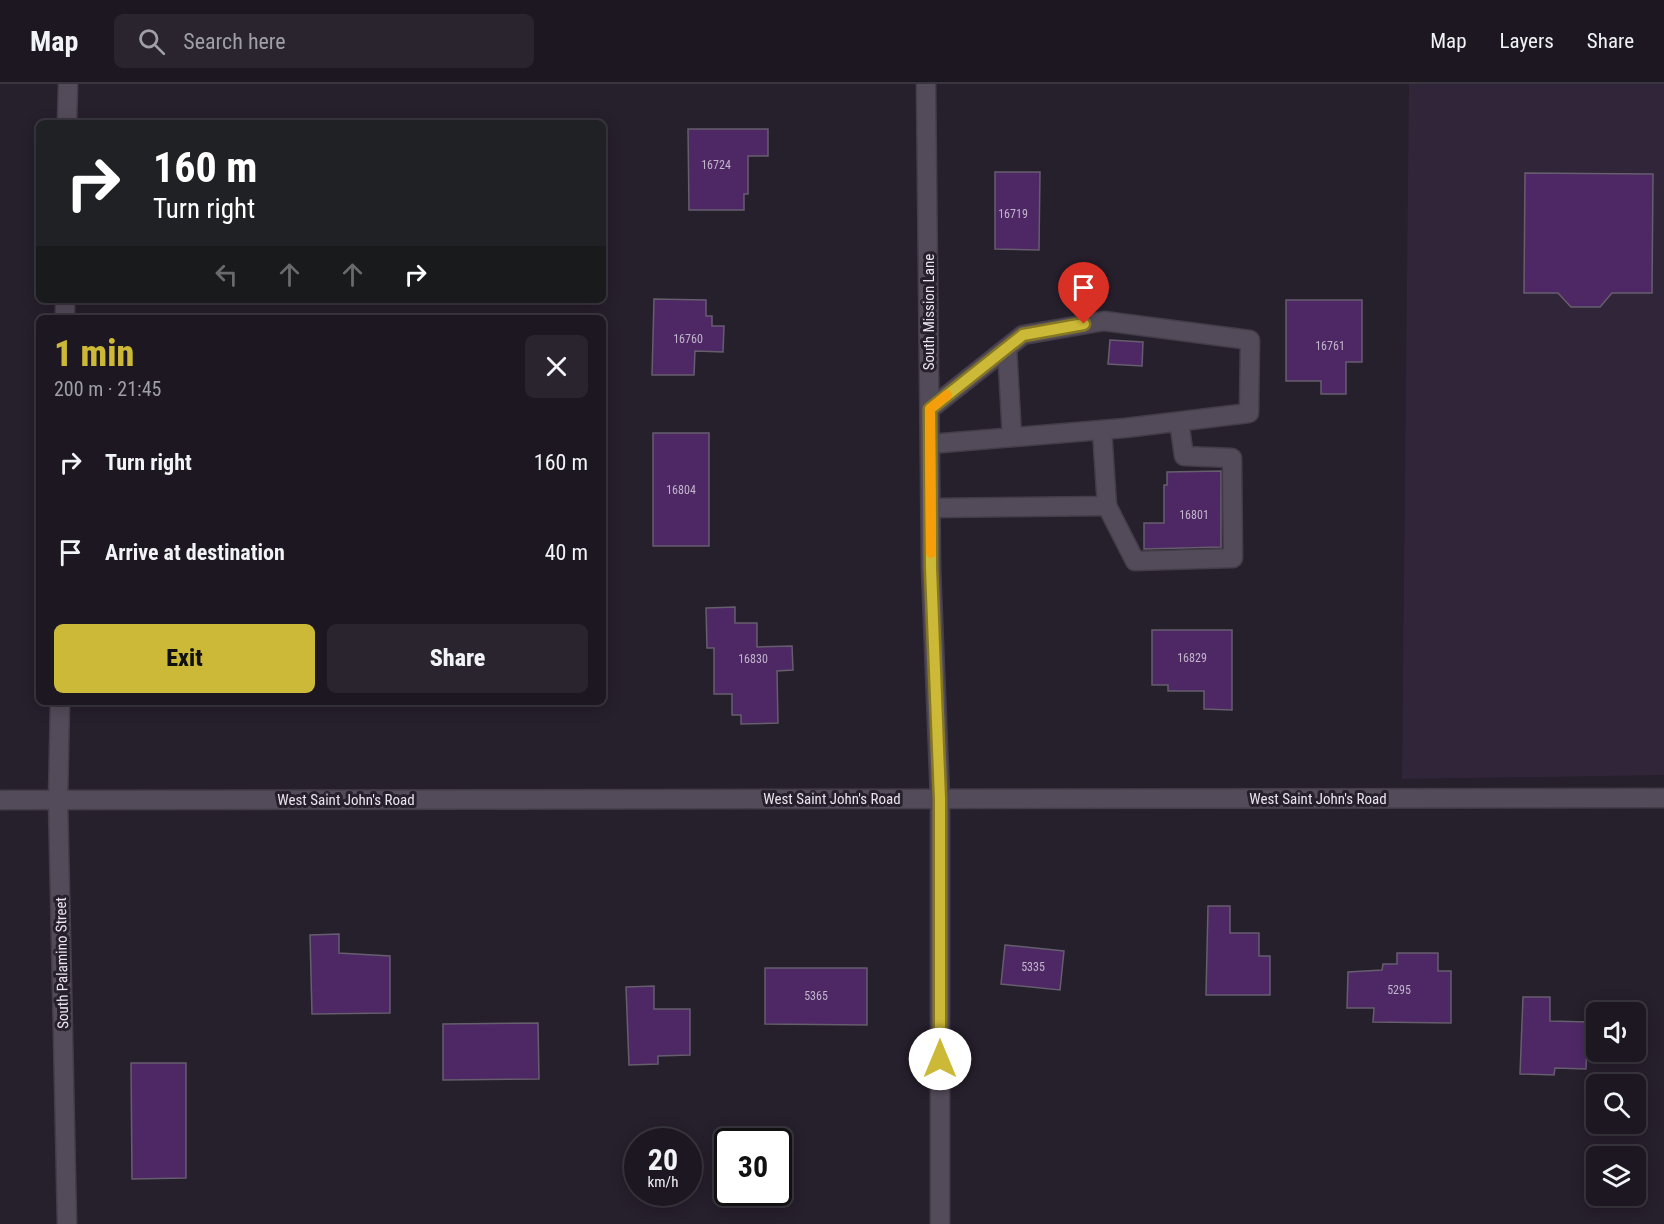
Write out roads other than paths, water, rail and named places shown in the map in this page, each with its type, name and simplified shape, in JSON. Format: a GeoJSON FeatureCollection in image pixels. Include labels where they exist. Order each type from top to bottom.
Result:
{"type":"FeatureCollection","features":[{"type":"Feature","properties":{"kind":"street"},"geometry":{"type":"LineString","coordinates":[[67,120],[68,84]]}},
{"type":"Feature","properties":{"kind":"street","name":"South Mission Lane"},"geometry":{"type":"LineString","coordinates":[[926,84],[931,508],[940,799],[940,1224]]}},
{"type":"Feature","properties":{"kind":"street"},"geometry":{"type":"LineString","coordinates":[[930,409],[1023,335],[1104,321],[1250,340],[1249,413],[1102,430],[930,444]]}},
{"type":"Feature","properties":{"kind":"street"},"geometry":{"type":"LineString","coordinates":[[1007,348],[1012,437]]}},
{"type":"Feature","properties":{"kind":"street"},"geometry":{"type":"LineString","coordinates":[[1102,430],[1107,506],[1135,561],[1233,558],[1232,458],[1184,456],[1179,422]]}},
{"type":"Feature","properties":{"kind":"street"},"geometry":{"type":"LineString","coordinates":[[931,508],[1107,506]]}},
{"type":"Feature","properties":{"kind":"street","name":"South Palamino Street"},"geometry":{"type":"LineString","coordinates":[[60,705],[58,800],[67,1224]]}},
{"type":"Feature","properties":{"kind":"street","name":"West Saint John's Road"},"geometry":{"type":"LineString","coordinates":[[0,800],[1664,798]]}}]}
